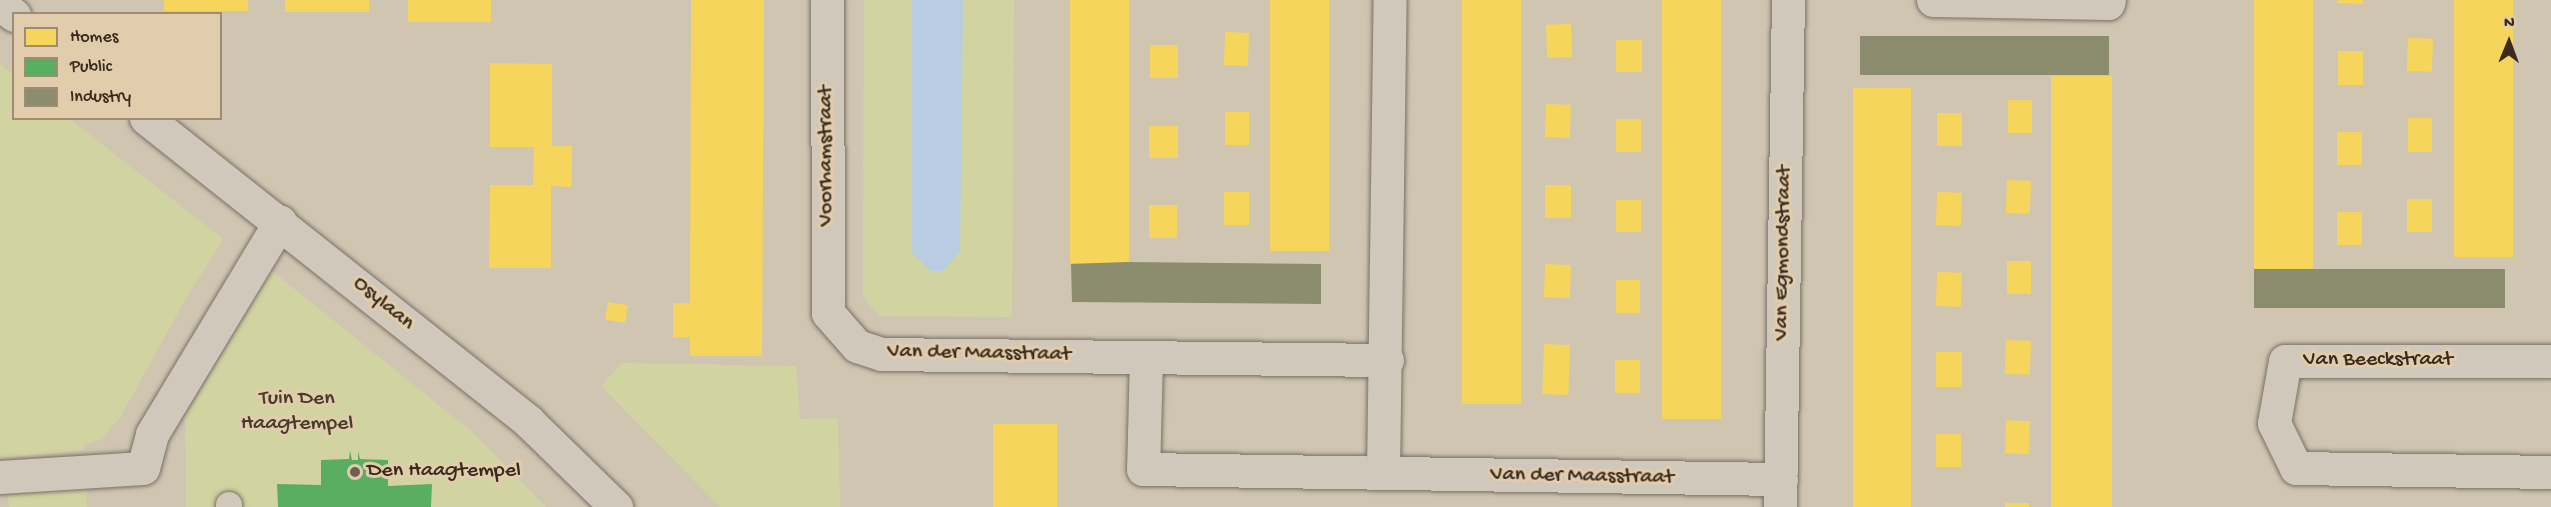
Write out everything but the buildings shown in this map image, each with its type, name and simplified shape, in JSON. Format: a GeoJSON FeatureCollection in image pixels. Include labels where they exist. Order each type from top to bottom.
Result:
{"type":"FeatureCollection","features":[{"type":"Feature","properties":{"kind":"street","name":"Voorhamstraat"},"geometry":{"type":"LineString","coordinates":[[826,0],[828,313]]}},
{"type":"Feature","properties":{"kind":"street"},"geometry":{"type":"LineString","coordinates":[[1383,473],[1387,360],[1390,0]]}},
{"type":"Feature","properties":{"kind":"street","name":"Van Egmondstraat"},"geometry":{"type":"LineString","coordinates":[[1780,493],[1788,0]]}},
{"type":"Feature","properties":{"kind":"street"},"geometry":{"type":"LineString","coordinates":[[1933,0],[2109,0]]}},
{"type":"Feature","properties":{"kind":"street"},"geometry":{"type":"LineString","coordinates":[[0,4],[12,13]]}},
{"type":"Feature","properties":{"kind":"street","name":"Osylaan"},"geometry":{"type":"LineString","coordinates":[[149,120],[530,422],[592,480],[612,505]]}},
{"type":"Feature","properties":{"kind":"street"},"geometry":{"type":"LineString","coordinates":[[0,477],[143,468],[152,434],[280,222]]}},
{"type":"Feature","properties":{"kind":"street","name":"Van der Maasstraat"},"geometry":{"type":"LineString","coordinates":[[828,313],[857,346],[881,354],[1387,360]]}},
{"type":"Feature","properties":{"kind":"street","name":"Van der Maasstraat"},"geometry":{"type":"LineString","coordinates":[[1146,358],[1143,469],[1383,473],[1780,493]]}},
{"type":"Feature","properties":{"kind":"street","name":"Van Beeckstraat"},"geometry":{"type":"LineString","coordinates":[[2551,362],[2285,362],[2274,423],[2296,468],[2551,472]]}},
{"type":"Feature","properties":{"kind":"green space"},"geometry":{"type":"Polygon","coordinates":[[[864,0],[1014,0],[1012,317],[880,316],[863,297],[864,0]]]}},
{"type":"Feature","properties":{"kind":"green space"},"geometry":{"type":"Polygon","coordinates":[[[0,64],[12,73],[12,120],[71,120],[223,239],[185,300],[121,416],[101,439],[84,445],[84,450],[2,458],[0,452],[0,64]]]}},
{"type":"Feature","properties":{"kind":"green space","name":"Tuin Den Haagtempel"},"geometry":{"type":"Polygon","coordinates":[[[272,271],[471,431],[546,507],[186,507],[185,417],[272,271]]]}},
{"type":"Feature","properties":{"kind":"green space"},"geometry":{"type":"Polygon","coordinates":[[[622,363],[796,366],[800,419],[838,418],[840,507],[720,507],[601,386],[622,363]]]}},
{"type":"Feature","properties":{"kind":"green space"},"geometry":{"type":"Polygon","coordinates":[[[86,486],[87,507],[9,507],[7,493],[86,486]]]}},
{"type":"Feature","properties":{"kind":"water"},"geometry":{"type":"Polygon","coordinates":[[[912,0],[963,0],[960,251],[943,271],[931,271],[912,253],[912,0]]]}},
{"type":"Feature","properties":{"kind":"place","name":"Den Haagtempel"},"geometry":{"type":"Point","coordinates":[355,472]}}]}
